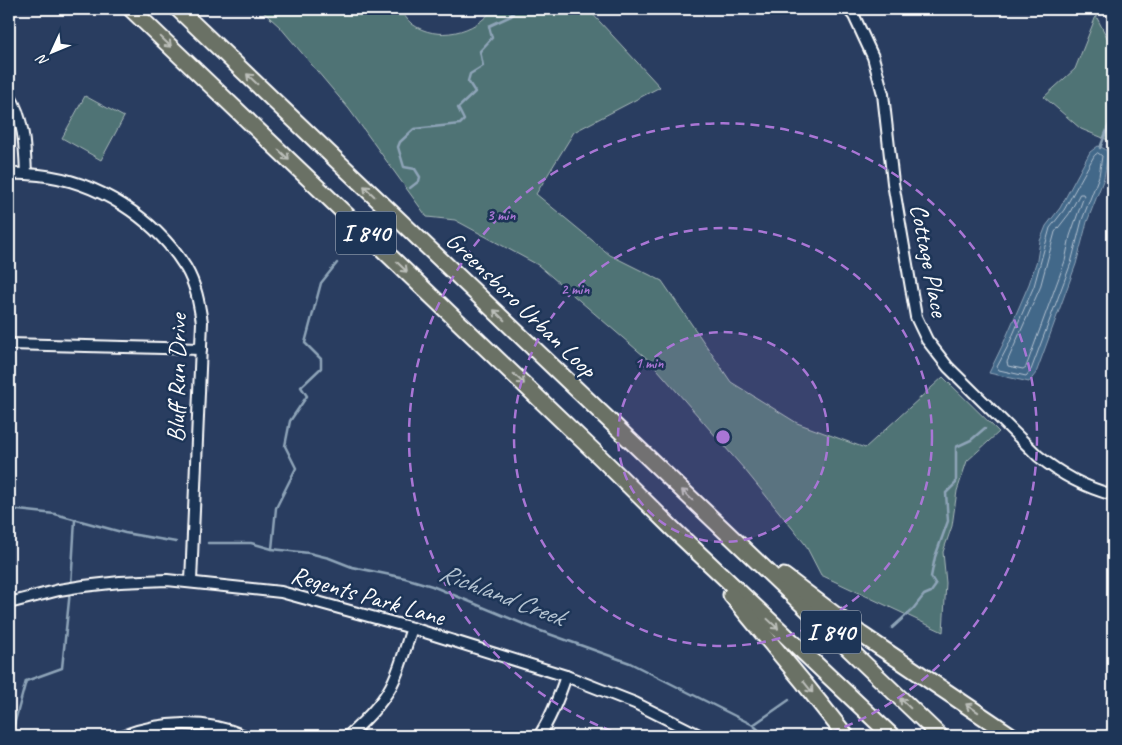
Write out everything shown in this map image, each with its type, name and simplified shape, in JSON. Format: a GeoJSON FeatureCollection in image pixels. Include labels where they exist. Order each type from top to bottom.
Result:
{"type":"FeatureCollection","features":[{"type":"Feature","properties":{"kind":"highway","name":"I 840"},"geometry":{"type":"LineString","coordinates":[[131,9],[674,530],[892,736]]}},
{"type":"Feature","properties":{"kind":"highway","name":"Greensboro Urban Loop"},"geometry":{"type":"LineString","coordinates":[[178,9],[940,736]]}},
{"type":"Feature","properties":{"kind":"highway"},"geometry":{"type":"LineString","coordinates":[[723,528],[855,630],[1012,736]]}},
{"type":"Feature","properties":{"kind":"highway"},"geometry":{"type":"LineString","coordinates":[[674,530],[761,630],[846,736]]}},
{"type":"Feature","properties":{"kind":"street","name":"Cottage Place"},"geometry":{"type":"LineString","coordinates":[[848,9],[854,16],[873,57],[883,94],[893,183],[916,317],[927,340],[948,367],[1038,456],[1068,478],[1084,486],[1113,495]]}},
{"type":"Feature","properties":{"kind":"street"},"geometry":{"type":"LineString","coordinates":[[9,95],[13,101],[25,139],[26,174]]}},
{"type":"Feature","properties":{"kind":"street","name":"Bluff Run Drive"},"geometry":{"type":"LineString","coordinates":[[9,174],[68,179],[107,196],[140,216],[166,242],[186,268],[198,296],[202,322],[191,581]]}},
{"type":"Feature","properties":{"kind":"street"},"geometry":{"type":"LineString","coordinates":[[9,344],[201,349]]}},
{"type":"Feature","properties":{"kind":"street","name":"Regents Park Lane"},"geometry":{"type":"LineString","coordinates":[[9,603],[59,590],[84,586],[167,580],[191,581],[281,592],[412,628],[566,676],[635,703],[701,736]]}},
{"type":"Feature","properties":{"kind":"street"},"geometry":{"type":"LineString","coordinates":[[348,736],[362,724],[394,681],[412,628]]}},
{"type":"Feature","properties":{"kind":"street"},"geometry":{"type":"LineString","coordinates":[[539,736],[558,700],[566,676]]}},
{"type":"Feature","properties":{"kind":"street"},"geometry":{"type":"LineString","coordinates":[[122,736],[138,730],[187,724],[213,725],[245,736]]}},
{"type":"Feature","properties":{"kind":"green space"},"geometry":{"type":"Polygon","coordinates":[[[260,9],[399,9],[412,24],[422,30],[444,33],[466,29],[476,24],[493,9],[588,9],[660,87],[574,132],[536,194],[610,255],[662,281],[731,382],[797,423],[865,448],[943,377],[999,432],[967,461],[957,491],[952,526],[943,552],[946,583],[943,632],[821,575],[805,544],[745,470],[651,362],[538,265],[455,220],[427,217],[349,109],[280,27],[260,9]]]}},
{"type":"Feature","properties":{"kind":"green space"},"geometry":{"type":"Polygon","coordinates":[[[1096,16],[1113,49],[1113,142],[1081,129],[1044,97],[1075,69],[1096,16]]]}},
{"type":"Feature","properties":{"kind":"green space"},"geometry":{"type":"Polygon","coordinates":[[[85,96],[124,117],[101,160],[62,138],[85,96]]]}},
{"type":"Feature","properties":{"kind":"water"},"geometry":{"type":"Polygon","coordinates":[[[1098,146],[1105,149],[1108,153],[1104,178],[1087,222],[1076,264],[1036,373],[1029,382],[989,373],[1029,284],[1037,260],[1040,241],[1046,226],[1060,208],[1090,152],[1098,146]]]}},
{"type":"Feature","properties":{"kind":"waterway"},"geometry":{"type":"LineString","coordinates":[[410,188],[419,181],[420,177],[415,169],[404,167],[398,147],[400,142],[414,129],[460,124],[464,120],[458,108],[475,92],[468,81],[470,74],[483,66],[480,51],[492,38],[489,26],[511,16],[513,14],[508,9]]}},
{"type":"Feature","properties":{"kind":"waterway"},"geometry":{"type":"LineString","coordinates":[[1100,148],[1113,114]]}},
{"type":"Feature","properties":{"kind":"waterway"},"geometry":{"type":"LineString","coordinates":[[272,549],[276,508],[296,468],[285,446],[290,421],[307,396],[301,387],[321,368],[321,359],[305,343],[321,283],[337,263]]}},
{"type":"Feature","properties":{"kind":"waterway"},"geometry":{"type":"LineString","coordinates":[[892,628],[913,609],[924,595],[931,592],[936,585],[931,577],[935,557],[948,521],[946,493],[956,483],[956,447],[971,440],[985,428]]}},
{"type":"Feature","properties":{"kind":"waterway","name":"Richland Creek"},"geometry":{"type":"LineString","coordinates":[[9,509],[55,514],[125,533],[176,542]]}},
{"type":"Feature","properties":{"kind":"waterway"},"geometry":{"type":"LineString","coordinates":[[71,586],[75,520]]}},
{"type":"Feature","properties":{"kind":"waterway","name":"Richland Creek"},"geometry":{"type":"LineString","coordinates":[[208,543],[251,543],[272,549],[309,553],[352,567],[405,578],[432,586],[538,630],[630,663],[753,725],[765,736]]}},
{"type":"Feature","properties":{"kind":"waterway"},"geometry":{"type":"LineString","coordinates":[[11,736],[26,681],[62,668],[70,591]]}},
{"type":"Feature","properties":{"kind":"waterway"},"geometry":{"type":"LineString","coordinates":[[753,725],[789,700]]}}]}
